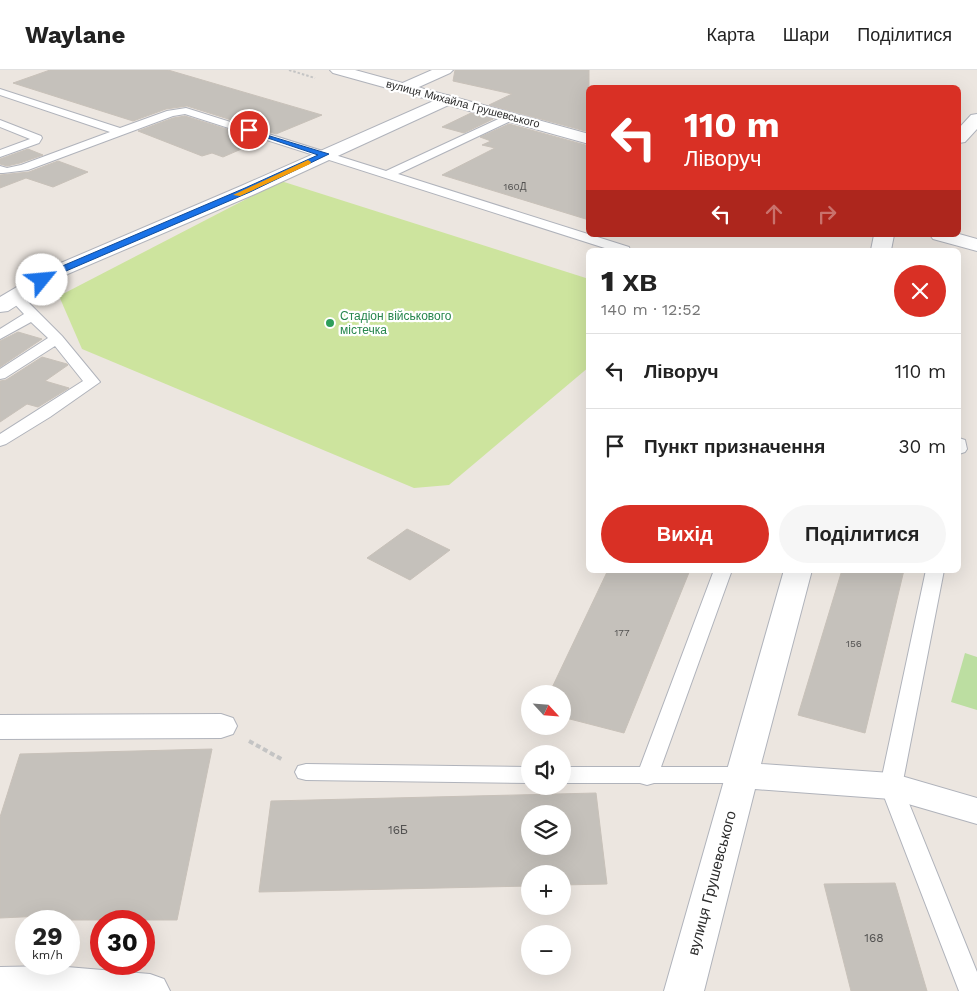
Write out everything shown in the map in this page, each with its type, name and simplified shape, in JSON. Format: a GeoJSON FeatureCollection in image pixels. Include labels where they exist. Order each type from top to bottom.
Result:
{"type":"FeatureCollection","features":[{"type":"Feature","properties":{"kind":"street","name":"вулиця Михайла Грушевського"},"geometry":{"type":"LineString","coordinates":[[338,70],[586,138]]}},
{"type":"Feature","properties":{"kind":"street"},"geometry":{"type":"LineString","coordinates":[[404,88],[445,70]]}},
{"type":"Feature","properties":{"kind":"street"},"geometry":{"type":"LineString","coordinates":[[8,302],[56,272],[248,190],[447,100]]}},
{"type":"Feature","properties":{"kind":"street"},"geometry":{"type":"LineString","coordinates":[[961,136],[977,119]]}},
{"type":"Feature","properties":{"kind":"street"},"geometry":{"type":"LineString","coordinates":[[947,237],[977,245]]}},
{"type":"Feature","properties":{"kind":"street","name":"вулиця Грушевського"},"geometry":{"type":"LineString","coordinates":[[684,991],[797,573]]}},
{"type":"Feature","properties":{"kind":"street"},"geometry":{"type":"LineString","coordinates":[[0,727],[221,726]]}},
{"type":"Feature","properties":{"kind":"street"},"geometry":{"type":"LineString","coordinates":[[741,775],[892,786],[977,811]]}},
{"type":"Feature","properties":{"kind":"street"},"geometry":{"type":"LineString","coordinates":[[0,984],[55,983],[150,991]]}},
{"type":"Feature","properties":{"kind":"lane"},"geometry":{"type":"LineString","coordinates":[[0,92],[120,132]]}},
{"type":"Feature","properties":{"kind":"lane"},"geometry":{"type":"LineString","coordinates":[[0,169],[7,171],[24,168],[171,113],[186,110],[618,248]]}},
{"type":"Feature","properties":{"kind":"lane"},"geometry":{"type":"LineString","coordinates":[[387,175],[511,117]]}},
{"type":"Feature","properties":{"kind":"lane"},"geometry":{"type":"LineString","coordinates":[[0,123],[36,138],[35,141],[0,154]]}},
{"type":"Feature","properties":{"kind":"lane"},"geometry":{"type":"LineString","coordinates":[[0,441],[46,414],[92,382],[57,339],[32,315],[8,302]]}},
{"type":"Feature","properties":{"kind":"lane"},"geometry":{"type":"LineString","coordinates":[[0,334],[32,315]]}},
{"type":"Feature","properties":{"kind":"lane"},"geometry":{"type":"LineString","coordinates":[[0,375],[57,339]]}},
{"type":"Feature","properties":{"kind":"lane"},"geometry":{"type":"LineString","coordinates":[[647,777],[722,573]]}},
{"type":"Feature","properties":{"kind":"lane"},"geometry":{"type":"LineString","coordinates":[[934,573],[892,786],[972,991]]}},
{"type":"Feature","properties":{"kind":"lane"},"geometry":{"type":"LineString","coordinates":[[306,772],[521,775]]}},
{"type":"Feature","properties":{"kind":"lane"},"geometry":{"type":"LineString","coordinates":[[571,775],[647,777],[741,775]]}},
{"type":"Feature","properties":{"kind":"path"},"geometry":{"type":"LineString","coordinates":[[221,726],[306,772]]}},
{"type":"Feature","properties":{"kind":"green space","name":"Стадіон військового містечка"},"geometry":{"type":"Polygon","coordinates":[[[281,181],[586,278],[586,370],[449,485],[414,488],[82,349],[59,296],[281,181]]]}},
{"type":"Feature","properties":{"kind":"green space"},"geometry":{"type":"Polygon","coordinates":[[[965,653],[977,657],[977,710],[951,702],[965,653]]]}},
{"type":"Feature","properties":{"kind":"building"},"geometry":{"type":"Polygon","coordinates":[[[50,70],[168,70],[322,115],[276,134],[187,106],[166,109],[133,121],[13,83],[50,70]]]}},
{"type":"Feature","properties":{"kind":"building"},"geometry":{"type":"Polygon","coordinates":[[[455,70],[589,70],[589,85],[586,85],[586,131],[489,105],[512,94],[453,81],[455,70]]]}},
{"type":"Feature","properties":{"kind":"building"},"geometry":{"type":"Polygon","coordinates":[[[471,113],[493,119],[464,133],[442,127],[471,113]]]}},
{"type":"Feature","properties":{"kind":"building"},"geometry":{"type":"Polygon","coordinates":[[[185,116],[262,140],[223,157],[212,153],[202,156],[138,131],[173,118],[185,116]]]}},
{"type":"Feature","properties":{"kind":"building"},"geometry":{"type":"Polygon","coordinates":[[[509,124],[586,145],[586,219],[442,175],[495,148],[482,145],[491,141],[480,137],[509,124]]]}},
{"type":"Feature","properties":{"kind":"building"},"geometry":{"type":"Polygon","coordinates":[[[28,149],[43,155],[7,166],[0,164],[0,159],[28,149]]]}},
{"type":"Feature","properties":{"kind":"building"},"geometry":{"type":"Polygon","coordinates":[[[58,161],[88,172],[53,187],[26,178],[0,188],[0,175],[29,172],[58,161]]]}},
{"type":"Feature","properties":{"kind":"building"},"geometry":{"type":"Polygon","coordinates":[[[18,332],[42,339],[0,367],[0,341],[18,332]]]}},
{"type":"Feature","properties":{"kind":"building"},"geometry":{"type":"Polygon","coordinates":[[[42,357],[68,365],[45,381],[69,388],[38,407],[27,404],[0,422],[0,381],[6,380],[42,357]]]}},
{"type":"Feature","properties":{"kind":"building"},"geometry":{"type":"Polygon","coordinates":[[[407,529],[450,550],[410,580],[367,558],[407,529]]]}},
{"type":"Feature","properties":{"kind":"building"},"geometry":{"type":"Polygon","coordinates":[[[607,573],[689,573],[624,733],[571,719],[571,685],[553,685],[607,573]]]}},
{"type":"Feature","properties":{"kind":"building"},"geometry":{"type":"Polygon","coordinates":[[[841,573],[903,573],[865,733],[798,715],[841,573]]]}},
{"type":"Feature","properties":{"kind":"building"},"geometry":{"type":"Polygon","coordinates":[[[212,749],[177,920],[155,920],[155,910],[90,910],[90,920],[80,920],[80,910],[15,910],[15,917],[0,918],[0,817],[20,754],[212,749]]]}},
{"type":"Feature","properties":{"kind":"building"},"geometry":{"type":"Polygon","coordinates":[[[596,793],[607,884],[571,885],[571,865],[521,865],[521,886],[259,892],[271,801],[596,793]]]}},
{"type":"Feature","properties":{"kind":"building"},"geometry":{"type":"Polygon","coordinates":[[[895,883],[927,991],[851,991],[824,884],[895,883]]]}},
{"type":"Feature","properties":{"kind":"slow traffic"},"geometry":{"type":"LineString","coordinates":[[237,195],[308,162]]}},
{"type":"Feature","properties":{"kind":"place","name":"Стадіон військового містечка"},"geometry":{"type":"Point","coordinates":[330,323]}},
{"type":"Feature","properties":{"kind":"route"},"geometry":{"type":"LineString","coordinates":[[42,280],[56,272],[248,190],[325,154],[249,130]]}}]}
